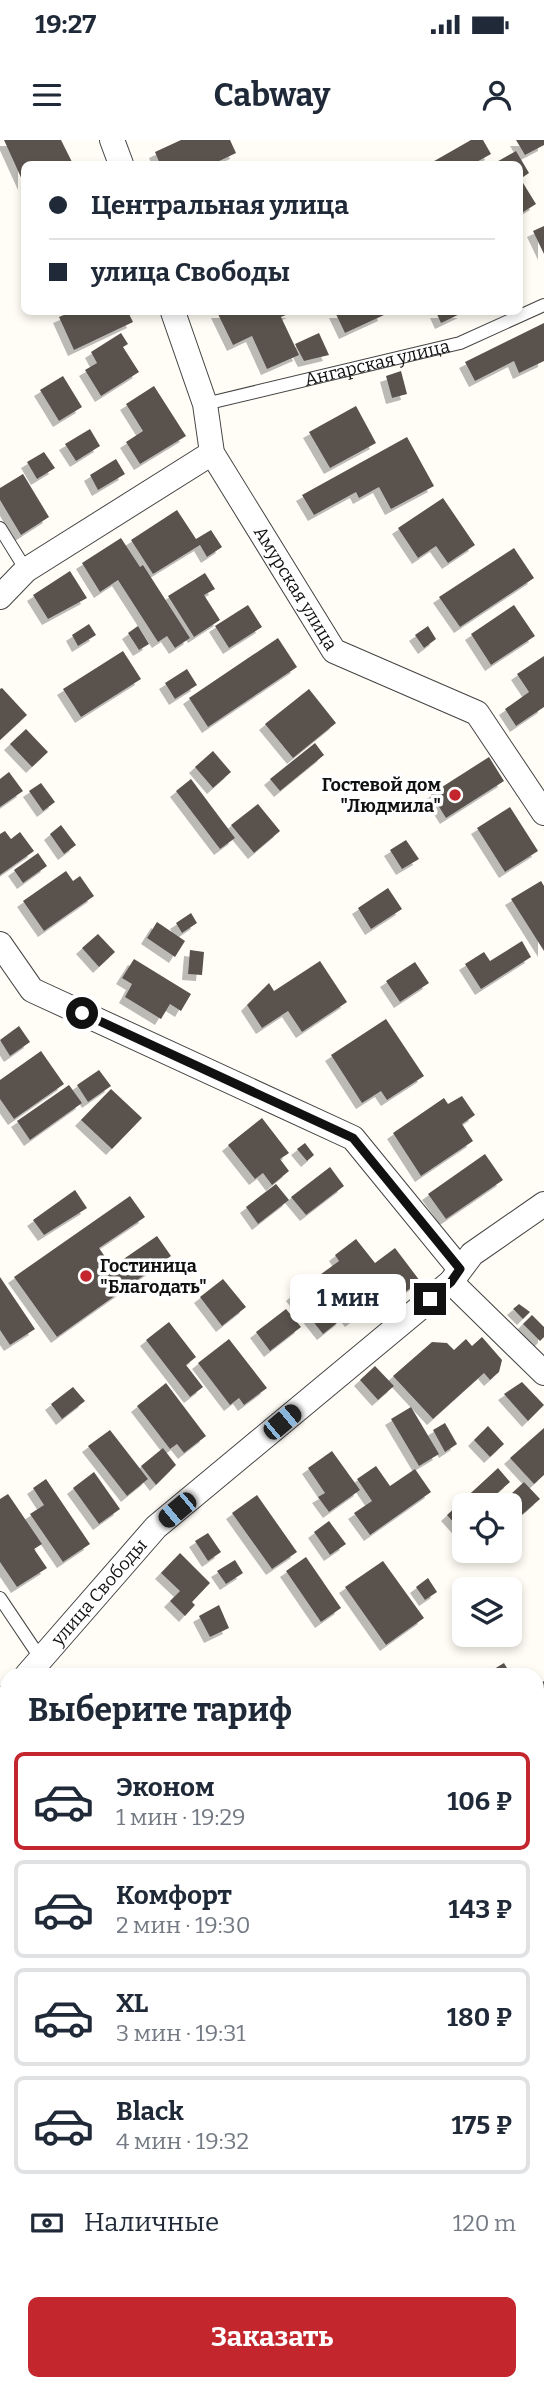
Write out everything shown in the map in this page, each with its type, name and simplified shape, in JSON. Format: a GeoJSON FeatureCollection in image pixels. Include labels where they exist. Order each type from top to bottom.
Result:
{"type":"FeatureCollection","features":[{"type":"Feature","properties":{"kind":"street"},"geometry":{"type":"LineString","coordinates":[[112,140],[120,161]]}},
{"type":"Feature","properties":{"kind":"street","name":"Амурская улица"},"geometry":{"type":"LineString","coordinates":[[174,315],[205,404],[212,453],[334,651],[477,713],[544,813]]}},
{"type":"Feature","properties":{"kind":"street"},"geometry":{"type":"LineString","coordinates":[[0,597],[26,570],[212,453]]}},
{"type":"Feature","properties":{"kind":"street"},"geometry":{"type":"LineString","coordinates":[[0,944],[32,990],[353,1138],[456,1275],[544,1373]]}},
{"type":"Feature","properties":{"kind":"street","name":"улица Свободы"},"geometry":{"type":"LineString","coordinates":[[34,1667],[156,1527],[456,1275],[472,1254],[544,1204]]}},
{"type":"Feature","properties":{"kind":"lane","name":"Ангарская улица"},"geometry":{"type":"LineString","coordinates":[[523,314],[544,305]]}},
{"type":"Feature","properties":{"kind":"lane","name":"Ангарская улица"},"geometry":{"type":"LineString","coordinates":[[205,404],[460,343],[522,315]]}},
{"type":"Feature","properties":{"kind":"lane"},"geometry":{"type":"LineString","coordinates":[[0,528],[26,570]]}},
{"type":"Feature","properties":{"kind":"lane","name":"улица Свободы"},"geometry":{"type":"LineString","coordinates":[[0,1598],[34,1667]]}},
{"type":"Feature","properties":{"kind":"building"},"geometry":{"type":"Polygon","coordinates":[[[4,140],[61,140],[72,161],[21,161],[21,177],[4,140]]]}},
{"type":"Feature","properties":{"kind":"building"},"geometry":{"type":"Polygon","coordinates":[[[181,140],[230,140],[236,153],[219,161],[159,161],[155,152],[181,140]]]}},
{"type":"Feature","properties":{"kind":"building"},"geometry":{"type":"Polygon","coordinates":[[[471,140],[483,140],[491,154],[478,161],[434,161],[471,140]]]}},
{"type":"Feature","properties":{"kind":"building"},"geometry":{"type":"Polygon","coordinates":[[[516,140],[544,140],[544,145],[525,155],[516,140]]]}},
{"type":"Feature","properties":{"kind":"building"},"geometry":{"type":"Polygon","coordinates":[[[516,151],[522,161],[498,161],[516,151]]]}},
{"type":"Feature","properties":{"kind":"building"},"geometry":{"type":"Polygon","coordinates":[[[523,163],[529,173],[523,177],[523,163]]]}},
{"type":"Feature","properties":{"kind":"building"},"geometry":{"type":"Polygon","coordinates":[[[523,183],[536,204],[523,212],[523,183]]]}},
{"type":"Feature","properties":{"kind":"building"},"geometry":{"type":"Polygon","coordinates":[[[544,226],[544,254],[533,231],[544,226]]]}},
{"type":"Feature","properties":{"kind":"building"},"geometry":{"type":"Polygon","coordinates":[[[130,315],[133,322],[74,350],[59,317],[130,315]]]}},
{"type":"Feature","properties":{"kind":"building"},"geometry":{"type":"Polygon","coordinates":[[[218,315],[286,315],[281,317],[299,355],[267,369],[252,336],[233,345],[218,315]]]}},
{"type":"Feature","properties":{"kind":"building"},"geometry":{"type":"Polygon","coordinates":[[[336,315],[384,315],[345,333],[336,315]]]}},
{"type":"Feature","properties":{"kind":"building"},"geometry":{"type":"Polygon","coordinates":[[[437,315],[458,315],[441,323],[437,315]]]}},
{"type":"Feature","properties":{"kind":"building"},"geometry":{"type":"Polygon","coordinates":[[[544,323],[544,361],[519,373],[514,361],[475,381],[465,362],[544,323]]]}},
{"type":"Feature","properties":{"kind":"building"},"geometry":{"type":"Polygon","coordinates":[[[121,333],[128,344],[123,347],[139,372],[101,396],[85,370],[97,363],[91,352],[121,333]]]}},
{"type":"Feature","properties":{"kind":"building"},"geometry":{"type":"Polygon","coordinates":[[[319,333],[329,355],[304,361],[295,344],[319,333]]]}},
{"type":"Feature","properties":{"kind":"building"},"geometry":{"type":"Polygon","coordinates":[[[401,371],[407,394],[392,398],[386,376],[401,371]]]}},
{"type":"Feature","properties":{"kind":"building"},"geometry":{"type":"Polygon","coordinates":[[[63,376],[82,407],[59,421],[40,390],[63,376]]]}},
{"type":"Feature","properties":{"kind":"building"},"geometry":{"type":"Polygon","coordinates":[[[154,386],[186,436],[140,464],[126,442],[143,431],[126,404],[154,386]]]}},
{"type":"Feature","properties":{"kind":"building"},"geometry":{"type":"Polygon","coordinates":[[[356,406],[376,443],[330,468],[309,432],[356,406]]]}},
{"type":"Feature","properties":{"kind":"building"},"geometry":{"type":"Polygon","coordinates":[[[90,429],[100,446],[76,461],[65,444],[90,429]]]}},
{"type":"Feature","properties":{"kind":"building"},"geometry":{"type":"Polygon","coordinates":[[[407,437],[434,486],[391,509],[379,487],[359,498],[356,492],[314,515],[302,495],[407,437]]]}},
{"type":"Feature","properties":{"kind":"building"},"geometry":{"type":"Polygon","coordinates":[[[44,452],[55,468],[37,479],[27,462],[44,452]]]}},
{"type":"Feature","properties":{"kind":"building"},"geometry":{"type":"Polygon","coordinates":[[[116,459],[125,474],[98,490],[90,475],[116,459]]]}},
{"type":"Feature","properties":{"kind":"building"},"geometry":{"type":"Polygon","coordinates":[[[23,474],[49,517],[21,535],[0,500],[0,488],[23,474]]]}},
{"type":"Feature","properties":{"kind":"building"},"geometry":{"type":"Polygon","coordinates":[[[443,498],[475,545],[448,563],[436,546],[418,558],[398,528],[443,498]]]}},
{"type":"Feature","properties":{"kind":"building"},"geometry":{"type":"Polygon","coordinates":[[[177,510],[196,539],[211,530],[222,547],[207,557],[200,545],[153,574],[131,540],[177,510]]]}},
{"type":"Feature","properties":{"kind":"building"},"geometry":{"type":"Polygon","coordinates":[[[121,538],[140,567],[143,565],[190,638],[175,648],[167,636],[158,642],[118,580],[100,592],[82,563],[121,538]]]}},
{"type":"Feature","properties":{"kind":"building"},"geometry":{"type":"Polygon","coordinates":[[[514,548],[534,578],[460,627],[439,597],[514,548]]]}},
{"type":"Feature","properties":{"kind":"building"},"geometry":{"type":"Polygon","coordinates":[[[70,571],[87,598],[48,619],[33,595],[70,571]]]}},
{"type":"Feature","properties":{"kind":"building"},"geometry":{"type":"Polygon","coordinates":[[[205,573],[215,589],[204,595],[220,620],[194,637],[168,596],[205,573]]]}},
{"type":"Feature","properties":{"kind":"building"},"geometry":{"type":"Polygon","coordinates":[[[248,605],[262,627],[229,648],[215,626],[248,605]]]}},
{"type":"Feature","properties":{"kind":"building"},"geometry":{"type":"Polygon","coordinates":[[[514,605],[535,636],[491,665],[471,634],[514,605]]]}},
{"type":"Feature","properties":{"kind":"building"},"geometry":{"type":"Polygon","coordinates":[[[89,624],[96,635],[78,646],[72,635],[89,624]]]}},
{"type":"Feature","properties":{"kind":"building"},"geometry":{"type":"Polygon","coordinates":[[[138,626],[149,644],[139,650],[128,633],[138,626]]]}},
{"type":"Feature","properties":{"kind":"building"},"geometry":{"type":"Polygon","coordinates":[[[428,626],[436,639],[424,648],[415,635],[428,626]]]}},
{"type":"Feature","properties":{"kind":"building"},"geometry":{"type":"Polygon","coordinates":[[[278,638],[297,667],[208,727],[189,698],[278,638]]]}},
{"type":"Feature","properties":{"kind":"building"},"geometry":{"type":"Polygon","coordinates":[[[123,651],[141,679],[81,717],[63,689],[123,651]]]}},
{"type":"Feature","properties":{"kind":"building"},"geometry":{"type":"Polygon","coordinates":[[[544,656],[544,707],[516,726],[505,709],[529,692],[517,674],[544,656]]]}},
{"type":"Feature","properties":{"kind":"building"},"geometry":{"type":"Polygon","coordinates":[[[187,669],[197,685],[175,699],[165,683],[187,669]]]}},
{"type":"Feature","properties":{"kind":"building"},"geometry":{"type":"Polygon","coordinates":[[[2,688],[27,715],[0,740],[0,689],[2,688]]]}},
{"type":"Feature","properties":{"kind":"building"},"geometry":{"type":"Polygon","coordinates":[[[309,689],[336,723],[293,758],[265,724],[309,689]]]}},
{"type":"Feature","properties":{"kind":"building"},"geometry":{"type":"Polygon","coordinates":[[[26,729],[48,752],[32,767],[10,744],[26,729]]]}},
{"type":"Feature","properties":{"kind":"building"},"geometry":{"type":"Polygon","coordinates":[[[315,743],[324,755],[280,791],[270,779],[315,743]]]}},
{"type":"Feature","properties":{"kind":"building"},"geometry":{"type":"Polygon","coordinates":[[[213,751],[231,772],[213,788],[195,767],[213,751]]]}},
{"type":"Feature","properties":{"kind":"building"},"geometry":{"type":"Polygon","coordinates":[[[489,757],[504,781],[446,818],[431,794],[489,757]]]}},
{"type":"Feature","properties":{"kind":"building"},"geometry":{"type":"Polygon","coordinates":[[[9,772],[23,791],[0,807],[0,779],[9,772]]]}},
{"type":"Feature","properties":{"kind":"building"},"geometry":{"type":"Polygon","coordinates":[[[191,779],[235,838],[220,849],[176,791],[191,779]]]}},
{"type":"Feature","properties":{"kind":"building"},"geometry":{"type":"Polygon","coordinates":[[[41,783],[55,802],[43,811],[29,791],[41,783]]]}},
{"type":"Feature","properties":{"kind":"building"},"geometry":{"type":"Polygon","coordinates":[[[258,804],[280,831],[254,853],[231,825],[258,804]]]}},
{"type":"Feature","properties":{"kind":"building"},"geometry":{"type":"Polygon","coordinates":[[[510,807],[538,851],[505,872],[477,828],[510,807]]]}},
{"type":"Feature","properties":{"kind":"building"},"geometry":{"type":"Polygon","coordinates":[[[61,825],[76,845],[64,854],[50,834],[61,825]]]}},
{"type":"Feature","properties":{"kind":"building"},"geometry":{"type":"Polygon","coordinates":[[[5,831],[11,839],[20,832],[34,851],[0,875],[0,834],[5,831]]]}},
{"type":"Feature","properties":{"kind":"building"},"geometry":{"type":"Polygon","coordinates":[[[406,840],[419,859],[402,869],[390,850],[406,840]]]}},
{"type":"Feature","properties":{"kind":"building"},"geometry":{"type":"Polygon","coordinates":[[[38,853],[47,866],[23,883],[14,870],[38,853]]]}},
{"type":"Feature","properties":{"kind":"building"},"geometry":{"type":"Polygon","coordinates":[[[66,871],[73,881],[80,876],[94,896],[44,931],[23,901],[66,871]]]}},
{"type":"Feature","properties":{"kind":"building"},"geometry":{"type":"Polygon","coordinates":[[[541,881],[544,886],[544,951],[511,899],[541,881]]]}},
{"type":"Feature","properties":{"kind":"building"},"geometry":{"type":"Polygon","coordinates":[[[388,888],[402,909],[371,929],[358,908],[388,888]]]}},
{"type":"Feature","properties":{"kind":"building"},"geometry":{"type":"Polygon","coordinates":[[[191,913],[197,923],[182,933],[176,923],[191,913]]]}},
{"type":"Feature","properties":{"kind":"building"},"geometry":{"type":"Polygon","coordinates":[[[157,922],[185,941],[175,957],[147,938],[157,922]]]}},
{"type":"Feature","properties":{"kind":"building"},"geometry":{"type":"Polygon","coordinates":[[[98,934],[115,952],[99,967],[82,948],[98,934]]]}},
{"type":"Feature","properties":{"kind":"building"},"geometry":{"type":"Polygon","coordinates":[[[522,941],[531,957],[481,989],[465,964],[484,952],[490,961],[522,941]]]}},
{"type":"Feature","properties":{"kind":"building"},"geometry":{"type":"Polygon","coordinates":[[[190,950],[204,952],[202,975],[188,974],[190,950]]]}},
{"type":"Feature","properties":{"kind":"building"},"geometry":{"type":"Polygon","coordinates":[[[134,959],[191,994],[181,1011],[170,1004],[161,1019],[125,997],[132,984],[122,978],[134,959]]]}},
{"type":"Feature","properties":{"kind":"building"},"geometry":{"type":"Polygon","coordinates":[[[320,961],[347,1002],[302,1032],[288,1011],[262,1028],[247,1005],[269,983],[274,991],[320,961]]]}},
{"type":"Feature","properties":{"kind":"building"},"geometry":{"type":"Polygon","coordinates":[[[415,962],[429,983],[400,1002],[386,981],[415,962]]]}},
{"type":"Feature","properties":{"kind":"building"},"geometry":{"type":"Polygon","coordinates":[[[386,1019],[424,1076],[387,1100],[381,1091],[362,1103],[331,1055],[386,1019]]]}},
{"type":"Feature","properties":{"kind":"building"},"geometry":{"type":"Polygon","coordinates":[[[19,1026],[30,1042],[10,1056],[0,1040],[19,1026]]]}},
{"type":"Feature","properties":{"kind":"building"},"geometry":{"type":"Polygon","coordinates":[[[41,1051],[64,1084],[14,1119],[0,1099],[0,1080],[41,1051]]]}},
{"type":"Feature","properties":{"kind":"building"},"geometry":{"type":"Polygon","coordinates":[[[99,1070],[111,1086],[88,1102],[77,1085],[99,1070]]]}},
{"type":"Feature","properties":{"kind":"building"},"geometry":{"type":"Polygon","coordinates":[[[69,1085],[82,1103],[30,1140],[17,1121],[69,1085]]]}},
{"type":"Feature","properties":{"kind":"building"},"geometry":{"type":"Polygon","coordinates":[[[111,1089],[142,1118],[112,1149],[81,1120],[111,1089]]]}},
{"type":"Feature","properties":{"kind":"building"},"geometry":{"type":"Polygon","coordinates":[[[462,1096],[475,1115],[462,1124],[473,1141],[421,1176],[393,1133],[444,1098],[448,1104],[462,1096]]]}},
{"type":"Feature","properties":{"kind":"building"},"geometry":{"type":"Polygon","coordinates":[[[262,1118],[289,1153],[280,1159],[289,1171],[272,1185],[263,1173],[255,1179],[228,1145],[262,1118]]]}},
{"type":"Feature","properties":{"kind":"building"},"geometry":{"type":"Polygon","coordinates":[[[305,1143],[314,1155],[307,1161],[297,1149],[305,1143]]]}},
{"type":"Feature","properties":{"kind":"building"},"geometry":{"type":"Polygon","coordinates":[[[485,1154],[503,1180],[446,1219],[428,1194],[485,1154]]]}},
{"type":"Feature","properties":{"kind":"building"},"geometry":{"type":"Polygon","coordinates":[[[330,1167],[344,1186],[306,1215],[291,1197],[330,1167]]]}},
{"type":"Feature","properties":{"kind":"building"},"geometry":{"type":"Polygon","coordinates":[[[276,1184],[289,1200],[258,1224],[246,1207],[276,1184]]]}},
{"type":"Feature","properties":{"kind":"building"},"geometry":{"type":"Polygon","coordinates":[[[75,1190],[87,1208],[44,1235],[33,1220],[75,1190]]]}},
{"type":"Feature","properties":{"kind":"building"},"geometry":{"type":"Polygon","coordinates":[[[130,1196],[145,1217],[99,1248],[112,1267],[157,1236],[171,1256],[57,1337],[14,1277],[130,1196]]]}},
{"type":"Feature","properties":{"kind":"building"},"geometry":{"type":"Polygon","coordinates":[[[356,1239],[375,1263],[395,1248],[420,1281],[400,1296],[394,1288],[351,1321],[317,1277],[339,1261],[335,1255],[356,1239]]]}},
{"type":"Feature","properties":{"kind":"building"},"geometry":{"type":"Polygon","coordinates":[[[0,1277],[35,1329],[10,1345],[0,1330],[0,1277]]]}},
{"type":"Feature","properties":{"kind":"building"},"geometry":{"type":"Polygon","coordinates":[[[223,1279],[246,1307],[222,1326],[200,1297],[223,1279]]]}},
{"type":"Feature","properties":{"kind":"building"},"geometry":{"type":"Polygon","coordinates":[[[311,1279],[342,1319],[323,1334],[292,1295],[311,1279]]]}},
{"type":"Feature","properties":{"kind":"building"},"geometry":{"type":"Polygon","coordinates":[[[519,1304],[530,1312],[523,1319],[513,1309],[519,1304]]]}},
{"type":"Feature","properties":{"kind":"building"},"geometry":{"type":"Polygon","coordinates":[[[286,1309],[301,1327],[270,1351],[256,1332],[286,1309]]]}},
{"type":"Feature","properties":{"kind":"building"},"geometry":{"type":"Polygon","coordinates":[[[532,1315],[544,1327],[544,1337],[540,1341],[523,1324],[532,1315]]]}},
{"type":"Feature","properties":{"kind":"building"},"geometry":{"type":"Polygon","coordinates":[[[169,1322],[196,1357],[186,1365],[203,1387],[190,1397],[146,1340],[169,1322]]]}},
{"type":"Feature","properties":{"kind":"building"},"geometry":{"type":"Polygon","coordinates":[[[482,1337],[502,1360],[499,1372],[490,1380],[484,1373],[433,1419],[393,1376],[432,1342],[447,1343],[454,1350],[466,1339],[472,1346],[482,1337]]]}},
{"type":"Feature","properties":{"kind":"building"},"geometry":{"type":"Polygon","coordinates":[[[229,1339],[267,1388],[244,1405],[239,1398],[230,1405],[198,1363],[229,1339]]]}},
{"type":"Feature","properties":{"kind":"building"},"geometry":{"type":"Polygon","coordinates":[[[375,1366],[394,1386],[378,1400],[360,1380],[375,1366]]]}},
{"type":"Feature","properties":{"kind":"building"},"geometry":{"type":"Polygon","coordinates":[[[522,1382],[544,1405],[528,1421],[504,1394],[522,1382]]]}},
{"type":"Feature","properties":{"kind":"building"},"geometry":{"type":"Polygon","coordinates":[[[166,1383],[206,1436],[184,1453],[177,1444],[170,1449],[137,1406],[166,1383]]]}},
{"type":"Feature","properties":{"kind":"building"},"geometry":{"type":"Polygon","coordinates":[[[73,1387],[85,1401],[62,1419],[51,1404],[73,1387]]]}},
{"type":"Feature","properties":{"kind":"building"},"geometry":{"type":"Polygon","coordinates":[[[411,1407],[439,1454],[419,1466],[391,1419],[411,1407]]]}},
{"type":"Feature","properties":{"kind":"building"},"geometry":{"type":"Polygon","coordinates":[[[445,1423],[457,1444],[445,1452],[433,1430],[445,1423]]]}},
{"type":"Feature","properties":{"kind":"building"},"geometry":{"type":"Polygon","coordinates":[[[488,1426],[504,1444],[490,1457],[474,1440],[488,1426]]]}},
{"type":"Feature","properties":{"kind":"building"},"geometry":{"type":"Polygon","coordinates":[[[544,1428],[544,1475],[534,1484],[510,1458],[544,1428]]]}},
{"type":"Feature","properties":{"kind":"building"},"geometry":{"type":"Polygon","coordinates":[[[110,1430],[148,1479],[127,1496],[88,1446],[110,1430]]]}},
{"type":"Feature","properties":{"kind":"building"},"geometry":{"type":"Polygon","coordinates":[[[163,1448],[176,1465],[156,1485],[141,1466],[163,1448]]]}},
{"type":"Feature","properties":{"kind":"building"},"geometry":{"type":"Polygon","coordinates":[[[332,1451],[360,1490],[329,1512],[318,1497],[325,1493],[308,1468],[332,1451]]]}},
{"type":"Feature","properties":{"kind":"building"},"geometry":{"type":"Polygon","coordinates":[[[376,1466],[390,1486],[415,1469],[431,1492],[370,1535],[354,1513],[372,1501],[357,1479],[376,1466]]]}},
{"type":"Feature","properties":{"kind":"building"},"geometry":{"type":"Polygon","coordinates":[[[498,1468],[510,1482],[498,1493],[471,1493],[498,1468]]]}},
{"type":"Feature","properties":{"kind":"building"},"geometry":{"type":"Polygon","coordinates":[[[94,1472],[120,1509],[99,1524],[73,1488],[94,1472]]]}},
{"type":"Feature","properties":{"kind":"building"},"geometry":{"type":"Polygon","coordinates":[[[46,1479],[90,1544],[63,1562],[30,1514],[44,1505],[33,1488],[46,1479]]]}},
{"type":"Feature","properties":{"kind":"building"},"geometry":{"type":"Polygon","coordinates":[[[524,1482],[540,1499],[522,1515],[522,1493],[512,1493],[524,1482]]]}},
{"type":"Feature","properties":{"kind":"building"},"geometry":{"type":"Polygon","coordinates":[[[8,1494],[42,1544],[34,1549],[47,1568],[17,1587],[0,1562],[0,1499],[8,1494]]]}},
{"type":"Feature","properties":{"kind":"building"},"geometry":{"type":"Polygon","coordinates":[[[257,1495],[297,1552],[272,1569],[232,1513],[257,1495]]]}},
{"type":"Feature","properties":{"kind":"building"},"geometry":{"type":"Polygon","coordinates":[[[329,1521],[346,1544],[330,1555],[314,1532],[329,1521]]]}},
{"type":"Feature","properties":{"kind":"building"},"geometry":{"type":"Polygon","coordinates":[[[208,1533],[221,1552],[208,1561],[195,1541],[208,1533]]]}},
{"type":"Feature","properties":{"kind":"building"},"geometry":{"type":"Polygon","coordinates":[[[180,1553],[210,1583],[192,1602],[195,1605],[185,1616],[170,1601],[180,1591],[161,1573],[180,1553]]]}},
{"type":"Feature","properties":{"kind":"building"},"geometry":{"type":"Polygon","coordinates":[[[306,1557],[341,1608],[321,1622],[286,1571],[306,1557]]]}},
{"type":"Feature","properties":{"kind":"building"},"geometry":{"type":"Polygon","coordinates":[[[235,1560],[243,1573],[226,1584],[217,1571],[235,1560]]]}},
{"type":"Feature","properties":{"kind":"building"},"geometry":{"type":"Polygon","coordinates":[[[383,1561],[424,1618],[386,1645],[345,1587],[383,1561]]]}},
{"type":"Feature","properties":{"kind":"building"},"geometry":{"type":"Polygon","coordinates":[[[428,1578],[437,1592],[425,1600],[416,1587],[428,1578]]]}},
{"type":"Feature","properties":{"kind":"building"},"geometry":{"type":"Polygon","coordinates":[[[219,1605],[229,1628],[210,1637],[199,1616],[219,1605]]]}},
{"type":"Feature","properties":{"kind":"place","name":"Гостевой дом \"Людмила\""},"geometry":{"type":"Point","coordinates":[455,795]}},
{"type":"Feature","properties":{"kind":"place","name":"Гостиница \"Благодать\""},"geometry":{"type":"Point","coordinates":[86,1276]}},
{"type":"Feature","properties":{"kind":"route"},"geometry":{"type":"LineString","coordinates":[[82,1013],[353,1138],[460,1269],[451,1282],[430,1299]]}}]}
